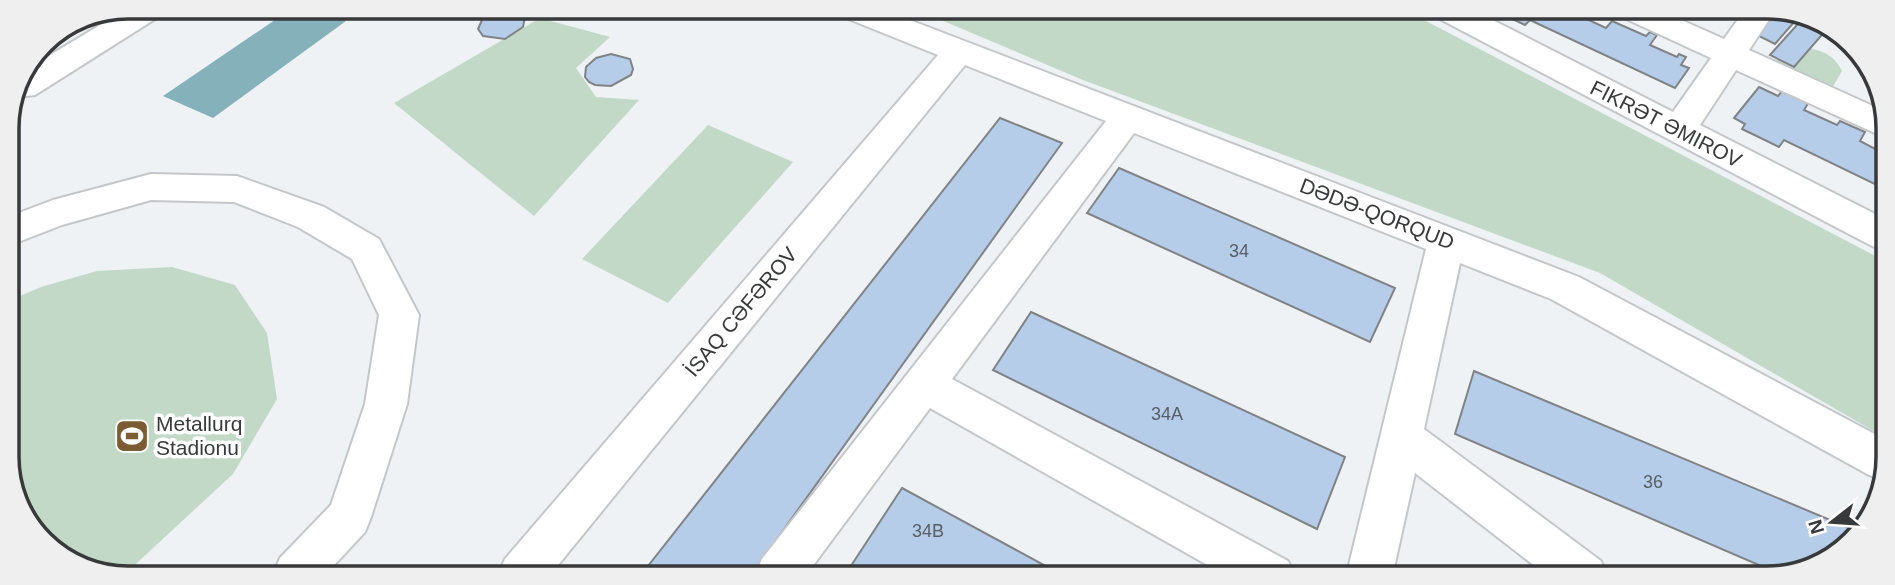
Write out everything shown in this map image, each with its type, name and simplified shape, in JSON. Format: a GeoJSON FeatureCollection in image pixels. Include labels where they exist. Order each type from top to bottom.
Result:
{"type":"FeatureCollection","features":[{"type":"Feature","properties":{"kind":"street"},"geometry":{"type":"LineString","coordinates":[[30,83],[133,19]]}},
{"type":"Feature","properties":{"kind":"street","name":"DƏDƏ-QORQUD"},"geometry":{"type":"LineString","coordinates":[[878,19],[1565,288],[1876,457]]}},
{"type":"Feature","properties":{"kind":"street","name":"FIKRƏT ƏMIROV"},"geometry":{"type":"LineString","coordinates":[[1464,19],[1876,231]]}},
{"type":"Feature","properties":{"kind":"street"},"geometry":{"type":"LineString","coordinates":[[1652,19],[1875,121]]}},
{"type":"Feature","properties":{"kind":"street"},"geometry":{"type":"LineString","coordinates":[[1678,131],[1755,19]]}},
{"type":"Feature","properties":{"kind":"street","name":"İSAQ CƏFƏROV"},"geometry":{"type":"LineString","coordinates":[[529,566],[960,50]]}},
{"type":"Feature","properties":{"kind":"street"},"geometry":{"type":"LineString","coordinates":[[785,566],[1128,117]]}},
{"type":"Feature","properties":{"kind":"street"},"geometry":{"type":"LineString","coordinates":[[19,228],[54,214],[151,187],[237,189],[311,217],[366,249],[399,315],[386,404],[349,517],[303,566]]}},
{"type":"Feature","properties":{"kind":"street"},"geometry":{"type":"LineString","coordinates":[[1370,566],[1446,242]]}},
{"type":"Feature","properties":{"kind":"street"},"geometry":{"type":"LineString","coordinates":[[924,384],[1252,566]]}},
{"type":"Feature","properties":{"kind":"street"},"geometry":{"type":"LineString","coordinates":[[1400,436],[1571,566]]}},
{"type":"Feature","properties":{"kind":"green space"},"geometry":{"type":"Polygon","coordinates":[[[538,19],[610,37],[576,68],[596,97],[639,100],[534,216],[394,103],[538,19]]]}},
{"type":"Feature","properties":{"kind":"green space"},"geometry":{"type":"Polygon","coordinates":[[[939,19],[1422,19],[1876,256],[1876,432],[1600,273],[1083,80],[939,19]]]}},
{"type":"Feature","properties":{"kind":"green space"},"geometry":{"type":"Polygon","coordinates":[[[1803,47],[1826,54],[1839,65],[1842,71],[1831,90],[1774,71],[1773,61],[1785,58],[1803,47]]]}},
{"type":"Feature","properties":{"kind":"green space"},"geometry":{"type":"Polygon","coordinates":[[[708,125],[793,162],[668,303],[582,259],[708,125]]]}},
{"type":"Feature","properties":{"kind":"green space","name":"Metallurq Stadionu"},"geometry":{"type":"Polygon","coordinates":[[[172,267],[235,285],[267,333],[277,399],[233,474],[134,566],[100,562],[62,543],[38,517],[21,478],[19,296],[97,271],[172,267]]]}},
{"type":"Feature","properties":{"kind":"water"},"geometry":{"type":"Polygon","coordinates":[[[276,19],[346,21],[213,118],[163,96],[276,19]]]}},
{"type":"Feature","properties":{"kind":"building"},"geometry":{"type":"Polygon","coordinates":[[[525,19],[523,27],[505,39],[483,36],[478,29],[482,20],[525,19]]]}},
{"type":"Feature","properties":{"kind":"building"},"geometry":{"type":"Polygon","coordinates":[[[1513,19],[1586,19],[1606,28],[1612,21],[1646,36],[1650,32],[1657,35],[1650,45],[1677,57],[1679,54],[1686,57],[1681,65],[1689,68],[1675,88],[1530,20],[1525,25],[1513,19]]]}},
{"type":"Feature","properties":{"kind":"building"},"geometry":{"type":"Polygon","coordinates":[[[1763,19],[1794,23],[1775,44],[1751,32],[1763,19]]]}},
{"type":"Feature","properties":{"kind":"building"},"geometry":{"type":"Polygon","coordinates":[[[1798,24],[1822,35],[1794,67],[1770,55],[1798,24]]]}},
{"type":"Feature","properties":{"kind":"building"},"geometry":{"type":"Polygon","coordinates":[[[611,54],[630,59],[633,69],[631,75],[611,86],[589,82],[585,77],[586,67],[596,58],[611,54]]]}},
{"type":"Feature","properties":{"kind":"building"},"geometry":{"type":"Polygon","coordinates":[[[1759,87],[1778,96],[1783,90],[1809,102],[1804,110],[1837,125],[1840,121],[1865,132],[1860,141],[1876,149],[1876,185],[1784,140],[1779,147],[1742,129],[1745,124],[1734,118],[1759,87]]]}},
{"type":"Feature","properties":{"kind":"building"},"geometry":{"type":"Polygon","coordinates":[[[1000,118],[1062,143],[757,566],[648,566],[1000,118]]]}},
{"type":"Feature","properties":{"kind":"building"},"geometry":{"type":"Polygon","coordinates":[[[1119,168],[1395,288],[1370,342],[1087,213],[1119,168]]]}},
{"type":"Feature","properties":{"kind":"building"},"geometry":{"type":"Polygon","coordinates":[[[1031,312],[1345,457],[1317,529],[993,370],[1031,312]]]}},
{"type":"Feature","properties":{"kind":"building"},"geometry":{"type":"Polygon","coordinates":[[[1474,371],[1849,528],[1833,543],[1808,557],[1788,564],[1761,566],[1455,434],[1474,371]]]}},
{"type":"Feature","properties":{"kind":"building"},"geometry":{"type":"Polygon","coordinates":[[[902,488],[1046,566],[851,566],[902,488]]]}},
{"type":"Feature","properties":{"kind":"place","name":"Metallurq Stadionu"},"geometry":{"type":"Point","coordinates":[132,436]}}]}
